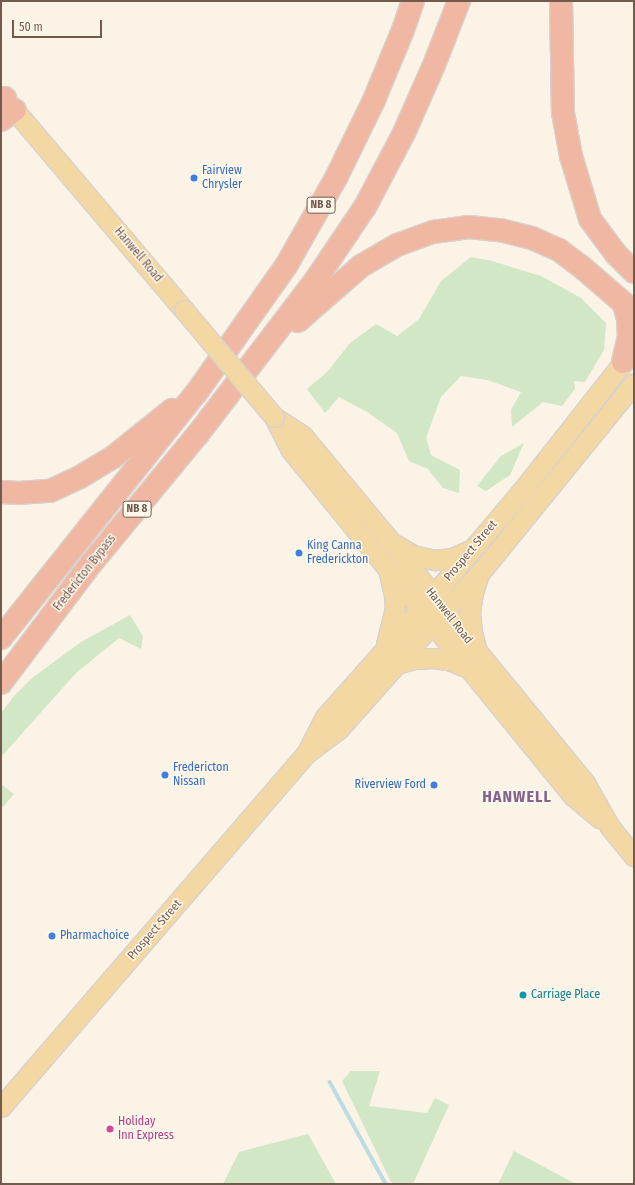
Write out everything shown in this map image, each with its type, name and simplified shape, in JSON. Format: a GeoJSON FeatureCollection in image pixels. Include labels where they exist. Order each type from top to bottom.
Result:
{"type":"FeatureCollection","features":[{"type":"Feature","properties":{"kind":"highway","name":"NB 8"},"geometry":{"type":"LineString","coordinates":[[197,392],[286,266],[336,178],[374,100],[403,30],[413,1]]}},
{"type":"Feature","properties":{"kind":"highway","name":"NB 8"},"geometry":{"type":"LineString","coordinates":[[262,352],[315,282],[365,207],[404,133],[434,65],[459,1]]}},
{"type":"Feature","properties":{"kind":"highway"},"geometry":{"type":"LineString","coordinates":[[562,1],[563,113],[571,156],[590,219],[616,254],[634,272]]}},
{"type":"Feature","properties":{"kind":"highway"},"geometry":{"type":"LineString","coordinates":[[262,352],[361,266],[397,245],[433,232],[469,227],[500,230],[525,236],[559,250],[584,269],[629,308],[628,355]]}},
{"type":"Feature","properties":{"kind":"highway","name":"Fredericton Bypass"},"geometry":{"type":"LineString","coordinates":[[1,683],[90,565],[198,434],[262,352]]}},
{"type":"Feature","properties":{"kind":"highway"},"geometry":{"type":"LineString","coordinates":[[1,492],[19,494],[50,491],[80,477],[112,458],[158,420],[197,392]]}},
{"type":"Feature","properties":{"kind":"highway","name":"Fredericton Bypass"},"geometry":{"type":"LineString","coordinates":[[1,638],[197,392]]}},
{"type":"Feature","properties":{"kind":"main road","name":"Hanwell Road"},"geometry":{"type":"LineString","coordinates":[[5,104],[184,310],[274,418],[290,449],[387,568],[477,651],[585,783],[610,828]]}},
{"type":"Feature","properties":{"kind":"main road","name":"Prospect Street"},"geometry":{"type":"LineString","coordinates":[[1,1107],[307,753],[338,730],[396,664],[472,550],[522,492],[628,355]]}},
{"type":"Feature","properties":{"kind":"main road","name":"Prospect Street"},"geometry":{"type":"LineString","coordinates":[[307,753],[324,717],[385,648],[480,574],[634,382]]}},
{"type":"Feature","properties":{"kind":"main road","name":"Hanwell Road"},"geometry":{"type":"LineString","coordinates":[[274,418],[303,436],[391,542],[469,668],[573,796],[610,828],[634,857]]}},
{"type":"Feature","properties":{"kind":"main road"},"geometry":{"type":"LineString","coordinates":[[391,542],[413,555],[435,560],[452,558],[472,550]]}},
{"type":"Feature","properties":{"kind":"main road"},"geometry":{"type":"LineString","coordinates":[[385,648],[395,609],[394,595],[387,568]]}},
{"type":"Feature","properties":{"kind":"main road"},"geometry":{"type":"LineString","coordinates":[[477,651],[472,632],[470,612],[473,592],[480,574]]}},
{"type":"Feature","properties":{"kind":"main road"},"geometry":{"type":"LineString","coordinates":[[396,664],[414,658],[433,658],[448,660],[469,668]]}},
{"type":"Feature","properties":{"kind":"green space"},"geometry":{"type":"Polygon","coordinates":[[[471,257],[492,261],[541,276],[581,298],[606,323],[604,350],[585,382],[574,381],[575,389],[562,406],[543,402],[512,427],[511,410],[521,392],[487,380],[461,376],[441,397],[426,438],[431,455],[460,470],[459,493],[443,488],[428,469],[409,461],[397,433],[367,412],[339,397],[325,413],[307,389],[328,371],[350,343],[376,324],[397,336],[419,319],[441,281],[471,257]]]}},
{"type":"Feature","properties":{"kind":"green space"},"geometry":{"type":"Polygon","coordinates":[[[524,443],[510,475],[486,491],[477,486],[501,456],[524,443]]]}},
{"type":"Feature","properties":{"kind":"green space"},"geometry":{"type":"Polygon","coordinates":[[[130,615],[143,636],[141,649],[119,638],[76,673],[1,757],[1,713],[14,696],[32,678],[81,642],[130,615]]]}},
{"type":"Feature","properties":{"kind":"green space"},"geometry":{"type":"Polygon","coordinates":[[[1,784],[14,794],[3,807],[1,806],[1,784]]]}},
{"type":"Feature","properties":{"kind":"green space"},"geometry":{"type":"Polygon","coordinates":[[[351,1071],[380,1071],[369,1106],[427,1113],[435,1098],[449,1105],[413,1184],[392,1184],[342,1081],[351,1071]]]}},
{"type":"Feature","properties":{"kind":"green space"},"geometry":{"type":"Polygon","coordinates":[[[308,1134],[336,1184],[223,1184],[239,1152],[308,1134]]]}},
{"type":"Feature","properties":{"kind":"green space"},"geometry":{"type":"Polygon","coordinates":[[[514,1151],[576,1184],[498,1184],[514,1151]]]}},
{"type":"Feature","properties":{"kind":"waterway"},"geometry":{"type":"LineString","coordinates":[[330,1082],[386,1184]]}},
{"type":"Feature","properties":{"kind":"place","name":"Fairview Chrysler"},"geometry":{"type":"Point","coordinates":[194,178]}},
{"type":"Feature","properties":{"kind":"place","name":"King Canna Frederickton"},"geometry":{"type":"Point","coordinates":[299,553]}},
{"type":"Feature","properties":{"kind":"place","name":"Fredericton Nissan"},"geometry":{"type":"Point","coordinates":[165,775]}},
{"type":"Feature","properties":{"kind":"place","name":"Riverview Ford"},"geometry":{"type":"Point","coordinates":[434,785]}},
{"type":"Feature","properties":{"kind":"place","name":"Pharmachoice"},"geometry":{"type":"Point","coordinates":[52,936]}},
{"type":"Feature","properties":{"kind":"place","name":"Carriage Place"},"geometry":{"type":"Point","coordinates":[523,995]}},
{"type":"Feature","properties":{"kind":"place","name":"Holiday Inn Express"},"geometry":{"type":"Point","coordinates":[110,1129]}},
{"type":"Feature","properties":{"kind":"district","name":"HANWELL"},"geometry":{"type":"Point","coordinates":[517,797]}}]}
